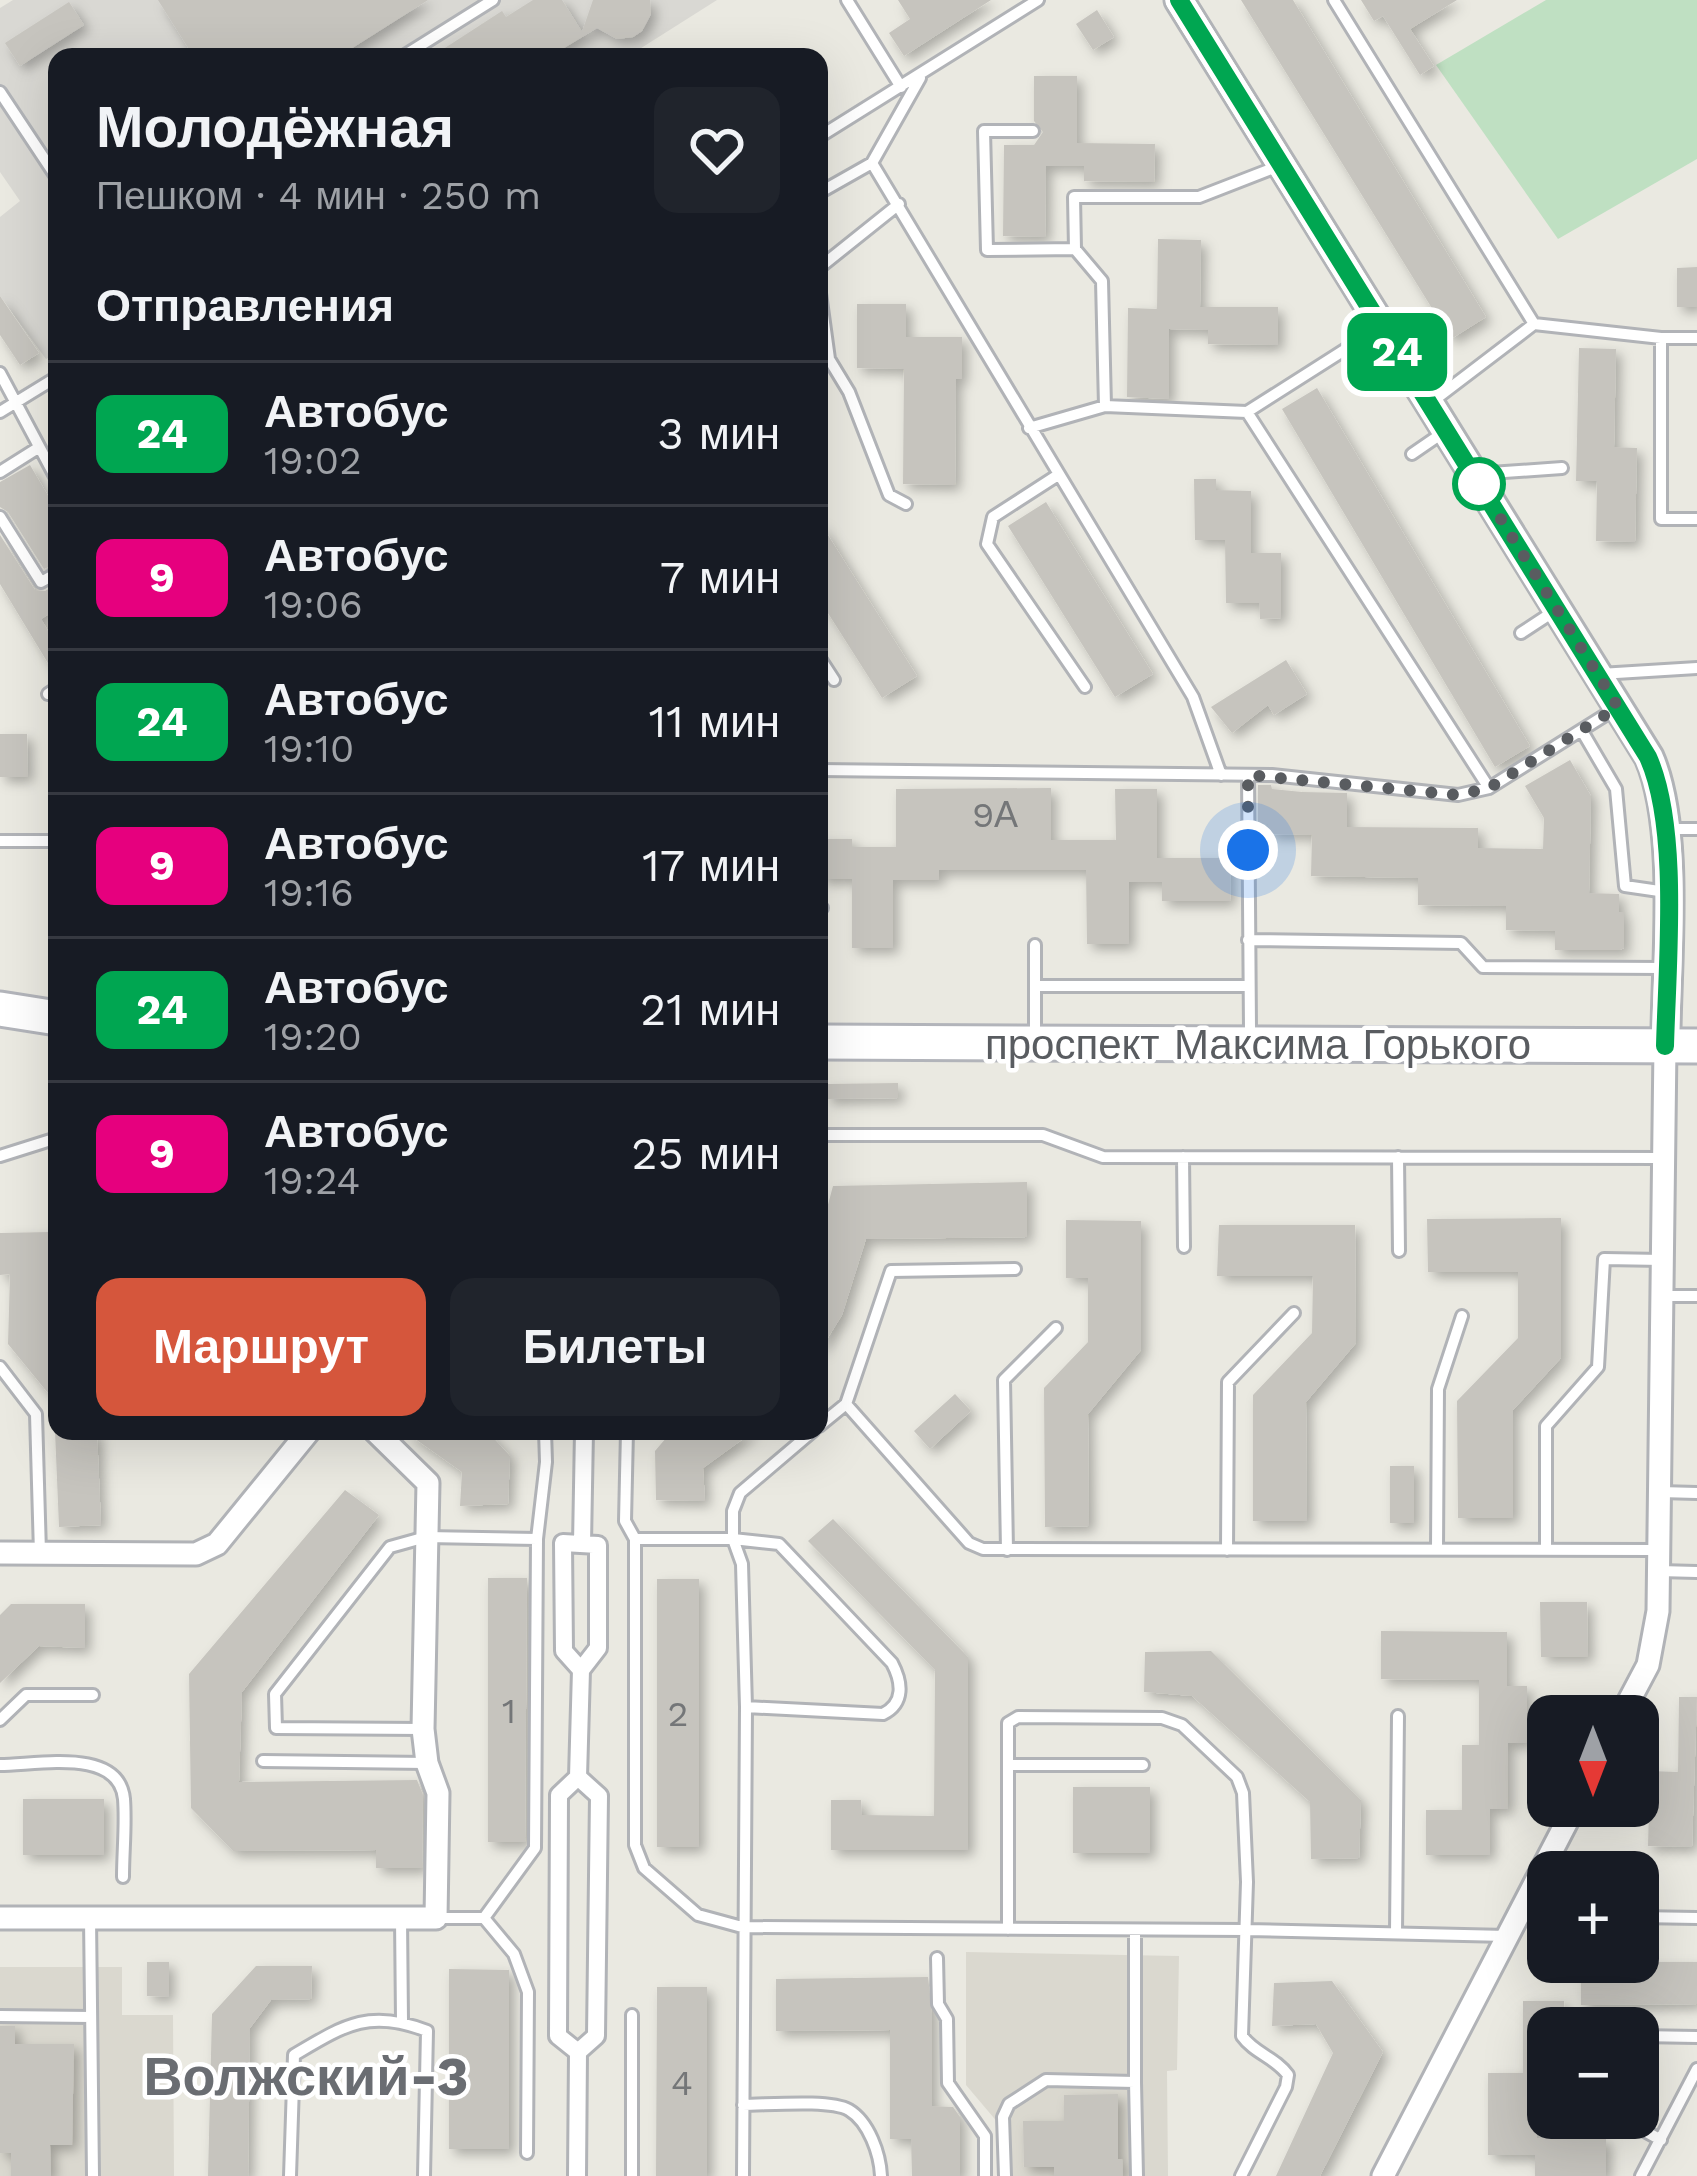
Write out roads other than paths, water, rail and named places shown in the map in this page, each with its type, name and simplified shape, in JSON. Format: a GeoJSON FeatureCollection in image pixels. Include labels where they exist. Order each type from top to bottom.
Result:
{"type":"FeatureCollection","features":[{"type":"Feature","properties":{"kind":"main road"},"geometry":{"type":"LineString","coordinates":[[0,1009],[48,1017]]}},
{"type":"Feature","properties":{"kind":"main road","name":"проспект Максима Горького"},"geometry":{"type":"LineString","coordinates":[[828,1026],[1035,1035],[1681,1038]]}},
{"type":"Feature","properties":{"kind":"main road"},"geometry":{"type":"LineString","coordinates":[[0,1030],[48,1035]]}},
{"type":"Feature","properties":{"kind":"main road","name":"проспект Максима Горького"},"geometry":{"type":"LineString","coordinates":[[828,1042],[1035,1035]]}},
{"type":"Feature","properties":{"kind":"street"},"geometry":{"type":"LineString","coordinates":[[1179,0],[1659,780],[1666,830],[1666,968],[1681,1038],[1664,1158],[1655,1639],[1632,1695]]}},
{"type":"Feature","properties":{"kind":"street"},"geometry":{"type":"LineString","coordinates":[[0,1553],[196,1555],[217,1544],[302,1440]]}},
{"type":"Feature","properties":{"kind":"street"},"geometry":{"type":"LineString","coordinates":[[0,1918],[436,1918],[438,1793],[427,1763],[423,1730],[428,1483],[384,1440]]}},
{"type":"Feature","properties":{"kind":"street"},"geometry":{"type":"LineString","coordinates":[[582,1544],[584,1440]]}},
{"type":"Feature","properties":{"kind":"street"},"geometry":{"type":"LineString","coordinates":[[578,2052],[558,2036],[559,1795],[578,1777],[581,1670],[598,1648],[598,1545],[563,1544],[564,1651],[581,1670]]}},
{"type":"Feature","properties":{"kind":"street"},"geometry":{"type":"LineString","coordinates":[[577,2176],[578,2052],[596,2036],[599,1809],[599,1796],[578,1777]]}},
{"type":"Feature","properties":{"kind":"street"},"geometry":{"type":"LineString","coordinates":[[1383,2176],[1563,1827]]}},
{"type":"Feature","properties":{"kind":"lane"},"geometry":{"type":"LineString","coordinates":[[416,48],[493,0]]}},
{"type":"Feature","properties":{"kind":"lane"},"geometry":{"type":"LineString","coordinates":[[847,0],[901,86]]}},
{"type":"Feature","properties":{"kind":"lane"},"geometry":{"type":"LineString","coordinates":[[828,131],[1038,0]]}},
{"type":"Feature","properties":{"kind":"lane"},"geometry":{"type":"LineString","coordinates":[[1334,0],[1534,324]]}},
{"type":"Feature","properties":{"kind":"lane"},"geometry":{"type":"LineString","coordinates":[[828,188],[872,164],[922,73]]}},
{"type":"Feature","properties":{"kind":"lane"},"geometry":{"type":"LineString","coordinates":[[0,92],[48,164]]}},
{"type":"Feature","properties":{"kind":"lane"},"geometry":{"type":"LineString","coordinates":[[1033,131],[985,131],[986,250],[1075,249]]}},
{"type":"Feature","properties":{"kind":"lane"},"geometry":{"type":"LineString","coordinates":[[872,164],[1193,697],[1220,775]]}},
{"type":"Feature","properties":{"kind":"lane"},"geometry":{"type":"LineString","coordinates":[[1105,406],[1102,280],[1075,249],[1074,197],[1199,197],[1282,165]]}},
{"type":"Feature","properties":{"kind":"lane"},"geometry":{"type":"LineString","coordinates":[[828,261],[899,204]]}},
{"type":"Feature","properties":{"kind":"lane"},"geometry":{"type":"LineString","coordinates":[[1429,403],[1534,324],[1697,338]]}},
{"type":"Feature","properties":{"kind":"lane"},"geometry":{"type":"LineString","coordinates":[[1029,428],[1105,406],[1246,412],[1382,326]]}},
{"type":"Feature","properties":{"kind":"lane"},"geometry":{"type":"LineString","coordinates":[[1660,338],[1661,519],[1697,519]]}},
{"type":"Feature","properties":{"kind":"lane"},"geometry":{"type":"LineString","coordinates":[[828,352],[850,392],[889,495],[906,504]]}},
{"type":"Feature","properties":{"kind":"lane"},"geometry":{"type":"LineString","coordinates":[[0,373],[48,465]]}},
{"type":"Feature","properties":{"kind":"lane"},"geometry":{"type":"LineString","coordinates":[[0,412],[48,383]]}},
{"type":"Feature","properties":{"kind":"lane"},"geometry":{"type":"LineString","coordinates":[[1246,412],[1489,788]]}},
{"type":"Feature","properties":{"kind":"lane"},"geometry":{"type":"LineString","coordinates":[[1412,454],[1446,431]]}},
{"type":"Feature","properties":{"kind":"lane"},"geometry":{"type":"LineString","coordinates":[[0,472],[38,448]]}},
{"type":"Feature","properties":{"kind":"lane"},"geometry":{"type":"LineString","coordinates":[[1473,474],[1562,468]]}},
{"type":"Feature","properties":{"kind":"lane"},"geometry":{"type":"LineString","coordinates":[[1058,475],[993,518],[988,544],[1084,687]]}},
{"type":"Feature","properties":{"kind":"lane"},"geometry":{"type":"LineString","coordinates":[[0,517],[41,582],[48,578]]}},
{"type":"Feature","properties":{"kind":"lane"},"geometry":{"type":"LineString","coordinates":[[1521,632],[1557,609]]}},
{"type":"Feature","properties":{"kind":"lane"},"geometry":{"type":"LineString","coordinates":[[1597,674],[1697,668]]}},
{"type":"Feature","properties":{"kind":"lane"},"geometry":{"type":"LineString","coordinates":[[828,671],[834,680]]}},
{"type":"Feature","properties":{"kind":"lane"},"geometry":{"type":"LineString","coordinates":[[828,770],[1248,775],[1458,795],[1489,788],[1618,707]]}},
{"type":"Feature","properties":{"kind":"lane"},"geometry":{"type":"LineString","coordinates":[[1582,731],[1616,789],[1625,886],[1666,892]]}},
{"type":"Feature","properties":{"kind":"lane"},"geometry":{"type":"LineString","coordinates":[[1248,775],[1250,1036]]}},
{"type":"Feature","properties":{"kind":"lane"},"geometry":{"type":"LineString","coordinates":[[1666,830],[1697,829]]}},
{"type":"Feature","properties":{"kind":"lane"},"geometry":{"type":"LineString","coordinates":[[0,841],[48,841]]}},
{"type":"Feature","properties":{"kind":"lane"},"geometry":{"type":"LineString","coordinates":[[1248,940],[1461,943],[1483,967],[1666,968]]}},
{"type":"Feature","properties":{"kind":"lane"},"geometry":{"type":"LineString","coordinates":[[1035,945],[1035,1035]]}},
{"type":"Feature","properties":{"kind":"lane"},"geometry":{"type":"LineString","coordinates":[[1035,986],[1249,986]]}},
{"type":"Feature","properties":{"kind":"lane"},"geometry":{"type":"LineString","coordinates":[[828,1135],[1043,1135],[1103,1156],[1664,1158]]}},
{"type":"Feature","properties":{"kind":"lane"},"geometry":{"type":"LineString","coordinates":[[0,1156],[48,1141]]}},
{"type":"Feature","properties":{"kind":"lane"},"geometry":{"type":"LineString","coordinates":[[1183,1157],[1184,1247]]}},
{"type":"Feature","properties":{"kind":"lane"},"geometry":{"type":"LineString","coordinates":[[1399,1157],[1399,1251]]}},
{"type":"Feature","properties":{"kind":"lane"},"geometry":{"type":"LineString","coordinates":[[1546,1549],[1546,1426],[1598,1367],[1604,1259],[1664,1260]]}},
{"type":"Feature","properties":{"kind":"lane"},"geometry":{"type":"LineString","coordinates":[[828,1419],[846,1404],[890,1271],[1015,1269]]}},
{"type":"Feature","properties":{"kind":"lane"},"geometry":{"type":"LineString","coordinates":[[1663,1296],[1697,1296]]}},
{"type":"Feature","properties":{"kind":"lane"},"geometry":{"type":"LineString","coordinates":[[1227,1550],[1228,1382],[1294,1312]]}},
{"type":"Feature","properties":{"kind":"lane"},"geometry":{"type":"LineString","coordinates":[[1438,1549],[1438,1389],[1462,1316]]}},
{"type":"Feature","properties":{"kind":"lane"},"geometry":{"type":"LineString","coordinates":[[1007,1550],[1004,1380],[1056,1328]]}},
{"type":"Feature","properties":{"kind":"lane"},"geometry":{"type":"LineString","coordinates":[[0,1367],[36,1414],[40,1553]]}},
{"type":"Feature","properties":{"kind":"lane"},"geometry":{"type":"LineString","coordinates":[[846,1404],[969,1544],[983,1549],[1546,1549],[1659,1560],[1697,1572]]}},
{"type":"Feature","properties":{"kind":"lane"},"geometry":{"type":"LineString","coordinates":[[484,1918],[536,1848],[537,1539],[545,1440]]}},
{"type":"Feature","properties":{"kind":"lane"},"geometry":{"type":"LineString","coordinates":[[627,1440],[625,1521],[635,1539],[635,1845],[644,1868],[698,1916],[742,1927],[1507,1936]]}},
{"type":"Feature","properties":{"kind":"lane"},"geometry":{"type":"LineString","coordinates":[[742,2176],[746,1707],[742,1564],[733,1539],[733,1511],[740,1492],[803,1440]]}},
{"type":"Feature","properties":{"kind":"lane"},"geometry":{"type":"LineString","coordinates":[[1660,1492],[1697,1493]]}},
{"type":"Feature","properties":{"kind":"lane"},"geometry":{"type":"LineString","coordinates":[[423,1730],[276,1728],[275,1694],[390,1547],[426,1537],[537,1539]]}},
{"type":"Feature","properties":{"kind":"lane"},"geometry":{"type":"LineString","coordinates":[[635,1539],[779,1544],[892,1663],[900,1678],[900,1694],[893,1708],[883,1714],[746,1707]]}},
{"type":"Feature","properties":{"kind":"lane"},"geometry":{"type":"LineString","coordinates":[[0,1720],[26,1695],[93,1695]]}},
{"type":"Feature","properties":{"kind":"lane"},"geometry":{"type":"LineString","coordinates":[[1396,1933],[1399,1716]]}},
{"type":"Feature","properties":{"kind":"lane"},"geometry":{"type":"LineString","coordinates":[[1007,1929],[1008,1723],[1018,1717],[1162,1718],[1181,1726],[1237,1778],[1244,1793],[1242,2036],[1288,2075],[1241,2176]]}},
{"type":"Feature","properties":{"kind":"lane"},"geometry":{"type":"LineString","coordinates":[[263,1761],[427,1763]]}},
{"type":"Feature","properties":{"kind":"lane"},"geometry":{"type":"LineString","coordinates":[[0,1766],[108,1769],[124,1796],[123,1876]]}},
{"type":"Feature","properties":{"kind":"lane"},"geometry":{"type":"LineString","coordinates":[[1008,1766],[1144,1766]]}},
{"type":"Feature","properties":{"kind":"lane"},"geometry":{"type":"LineString","coordinates":[[1518,1914],[1527,1914]]}},
{"type":"Feature","properties":{"kind":"lane"},"geometry":{"type":"LineString","coordinates":[[1659,1917],[1697,1918]]}},
{"type":"Feature","properties":{"kind":"lane"},"geometry":{"type":"LineString","coordinates":[[90,1918],[93,2176]]}},
{"type":"Feature","properties":{"kind":"lane"},"geometry":{"type":"LineString","coordinates":[[401,1918],[402,2021]]}},
{"type":"Feature","properties":{"kind":"lane"},"geometry":{"type":"LineString","coordinates":[[436,1918],[484,1918]]}},
{"type":"Feature","properties":{"kind":"lane"},"geometry":{"type":"LineString","coordinates":[[484,1918],[514,1954],[528,1992],[527,2153]]}},
{"type":"Feature","properties":{"kind":"lane"},"geometry":{"type":"LineString","coordinates":[[1136,1930],[1138,2176]]}},
{"type":"Feature","properties":{"kind":"lane"},"geometry":{"type":"LineString","coordinates":[[937,1958],[938,2004],[946,2019],[948,2084],[986,2136],[985,2176]]}},
{"type":"Feature","properties":{"kind":"lane"},"geometry":{"type":"LineString","coordinates":[[632,2014],[632,2176]]}},
{"type":"Feature","properties":{"kind":"lane"},"geometry":{"type":"LineString","coordinates":[[0,2016],[92,2017]]}},
{"type":"Feature","properties":{"kind":"lane"},"geometry":{"type":"LineString","coordinates":[[290,2176],[294,2055],[350,2023],[402,2021],[427,2031],[424,2176]]}},
{"type":"Feature","properties":{"kind":"lane"},"geometry":{"type":"LineString","coordinates":[[1659,2036],[1697,2037]]}},
{"type":"Feature","properties":{"kind":"lane"},"geometry":{"type":"LineString","coordinates":[[1641,2176],[1697,2069]]}},
{"type":"Feature","properties":{"kind":"lane"},"geometry":{"type":"LineString","coordinates":[[1005,2176],[1003,2117],[1009,2104],[1046,2080],[1135,2082]]}},
{"type":"Feature","properties":{"kind":"lane"},"geometry":{"type":"LineString","coordinates":[[743,2105],[851,2110],[880,2152],[881,2176]]}},
{"type":"Feature","properties":{"kind":"district","name":"Волжский-3"},"geometry":{"type":"Point","coordinates":[306,2076]}}]}
